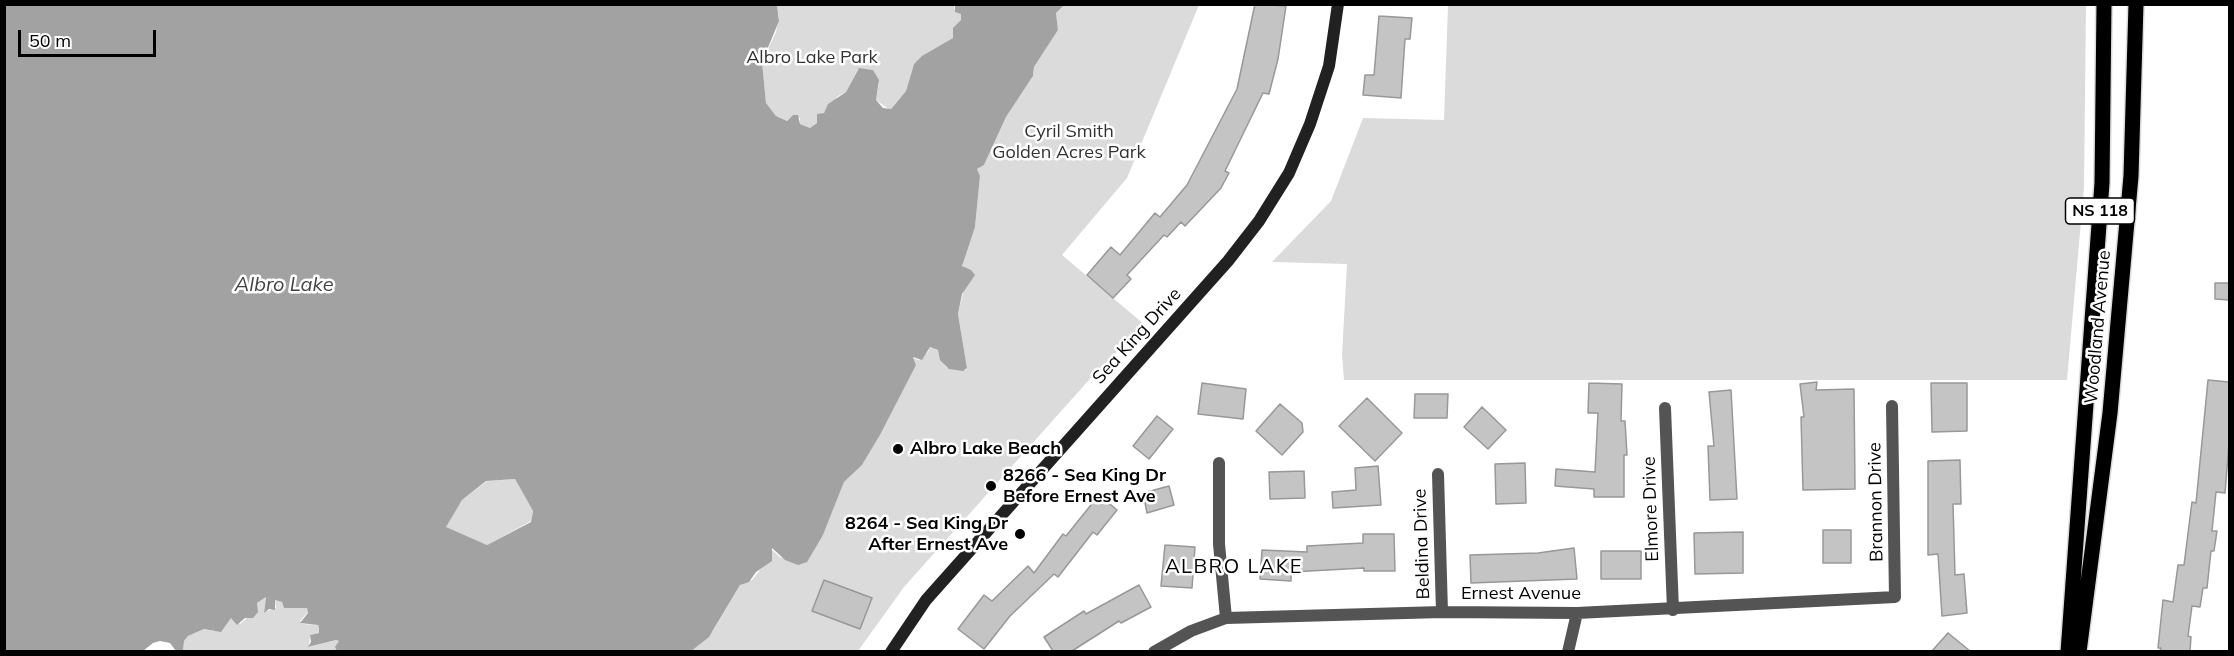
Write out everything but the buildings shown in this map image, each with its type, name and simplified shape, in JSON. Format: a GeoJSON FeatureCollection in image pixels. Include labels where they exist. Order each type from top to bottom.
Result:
{"type":"FeatureCollection","features":[{"type":"Feature","properties":{"kind":"main road","name":"Woodland Avenue"},"geometry":{"type":"LineString","coordinates":[[2068,651],[2102,183],[2104,4]]}},
{"type":"Feature","properties":{"kind":"main road","name":"Woodland Avenue"},"geometry":{"type":"LineString","coordinates":[[2079,651],[2110,413],[2130,186],[2136,4]]}},
{"type":"Feature","properties":{"kind":"street","name":"Sea King Drive"},"geometry":{"type":"LineString","coordinates":[[891,651],[926,600],[1213,278],[1259,221],[1289,172],[1310,124],[1329,66],[1338,4]]}},
{"type":"Feature","properties":{"kind":"street","name":"Brannon Drive"},"geometry":{"type":"LineString","coordinates":[[1892,406],[1895,597]]}},
{"type":"Feature","properties":{"kind":"street","name":"Elmore Drive"},"geometry":{"type":"LineString","coordinates":[[1665,408],[1673,609]]}},
{"type":"Feature","properties":{"kind":"street"},"geometry":{"type":"LineString","coordinates":[[1219,464],[1219,544],[1226,618]]}},
{"type":"Feature","properties":{"kind":"street","name":"Beldina Drive"},"geometry":{"type":"LineString","coordinates":[[1438,474],[1442,612]]}},
{"type":"Feature","properties":{"kind":"street","name":"Ernest Avenue"},"geometry":{"type":"LineString","coordinates":[[1154,651],[1191,631],[1226,618],[1442,612],[1577,613],[1895,597]]}},
{"type":"Feature","properties":{"kind":"street"},"geometry":{"type":"LineString","coordinates":[[1568,651],[1577,613]]}},
{"type":"Feature","properties":{"kind":"green space","name":"Cyril Smith Golden Acres Park"},"geometry":{"type":"Polygon","coordinates":[[[1064,4],[1199,5],[1127,178],[1062,255],[1145,325],[1097,371],[904,587],[858,651],[690,652],[713,631],[740,585],[752,580],[771,556],[771,549],[781,558],[815,546],[823,535],[844,482],[862,465],[880,435],[916,364],[913,358],[919,360],[930,347],[938,350],[946,367],[966,370],[958,314],[969,269],[963,268],[962,262],[975,227],[980,176],[977,169],[984,165],[1006,117],[1033,76],[1034,67],[1058,30],[1056,13],[1064,4]]]}},
{"type":"Feature","properties":{"kind":"green space","name":"Albro Lake Park"},"geometry":{"type":"Polygon","coordinates":[[[777,5],[955,5],[954,9],[961,14],[961,20],[953,38],[914,64],[906,91],[890,110],[876,100],[879,83],[873,70],[858,69],[846,92],[838,96],[824,113],[817,115],[817,123],[810,128],[800,124],[800,118],[791,117],[787,121],[776,116],[766,103],[762,62],[776,32],[779,18],[777,5]]]}},
{"type":"Feature","properties":{"kind":"green space"},"geometry":{"type":"Polygon","coordinates":[[[1448,5],[2086,5],[2084,187],[2067,380],[1344,380],[1342,355],[1347,264],[1272,262],[1331,201],[1363,118],[1444,120],[1448,5]]]}},
{"type":"Feature","properties":{"kind":"green space"},"geometry":{"type":"Polygon","coordinates":[[[515,479],[533,511],[531,521],[487,545],[445,527],[462,500],[487,481],[515,479]]]}},
{"type":"Feature","properties":{"kind":"green space"},"geometry":{"type":"Polygon","coordinates":[[[266,597],[264,612],[276,608],[275,600],[282,602],[284,608],[307,608],[308,612],[300,621],[302,624],[318,625],[319,628],[319,633],[310,635],[309,647],[336,640],[339,641],[337,651],[183,652],[184,641],[188,636],[204,629],[215,631],[231,618],[240,624],[257,609],[257,603],[266,597]]]}},
{"type":"Feature","properties":{"kind":"water","name":"Albro Lake"},"geometry":{"type":"Polygon","coordinates":[[[4,5],[777,5],[779,21],[762,62],[766,103],[776,116],[787,121],[793,115],[798,115],[800,124],[810,128],[817,123],[817,114],[824,113],[828,104],[846,92],[859,68],[873,70],[879,80],[876,100],[883,108],[891,109],[906,91],[914,64],[922,56],[953,38],[953,28],[961,20],[961,14],[955,12],[955,5],[1064,5],[1056,13],[1058,30],[1034,67],[1033,76],[1006,117],[984,165],[977,169],[980,176],[975,227],[962,266],[971,270],[975,275],[962,294],[958,314],[967,368],[963,371],[949,369],[940,360],[938,350],[930,347],[922,360],[913,357],[916,365],[880,435],[862,465],[844,482],[823,535],[807,562],[798,565],[785,560],[772,548],[772,561],[756,572],[749,582],[740,585],[709,637],[690,652],[337,651],[335,647],[339,641],[336,640],[308,647],[311,642],[310,635],[319,633],[319,628],[318,625],[300,623],[308,613],[307,608],[284,608],[282,602],[275,600],[275,610],[269,609],[264,613],[266,597],[257,603],[258,612],[253,618],[245,618],[237,625],[231,618],[221,632],[204,629],[188,636],[184,641],[183,651],[176,651],[170,643],[160,641],[153,643],[143,651],[5,651],[4,5]],[[515,479],[486,481],[462,500],[446,527],[487,545],[531,522],[533,511],[515,479]]]}},
{"type":"Feature","properties":{"kind":"place","name":"Albro Lake Beach"},"geometry":{"type":"Point","coordinates":[898,449]}},
{"type":"Feature","properties":{"kind":"place","name":"8266 - Sea King Dr Before Ernest Ave"},"geometry":{"type":"Point","coordinates":[991,486]}},
{"type":"Feature","properties":{"kind":"place","name":"8264 - Sea King Dr After Ernest Ave"},"geometry":{"type":"Point","coordinates":[1020,534]}},
{"type":"Feature","properties":{"kind":"district","name":"ALBRO LAKE"},"geometry":{"type":"Point","coordinates":[1234,567]}}]}
